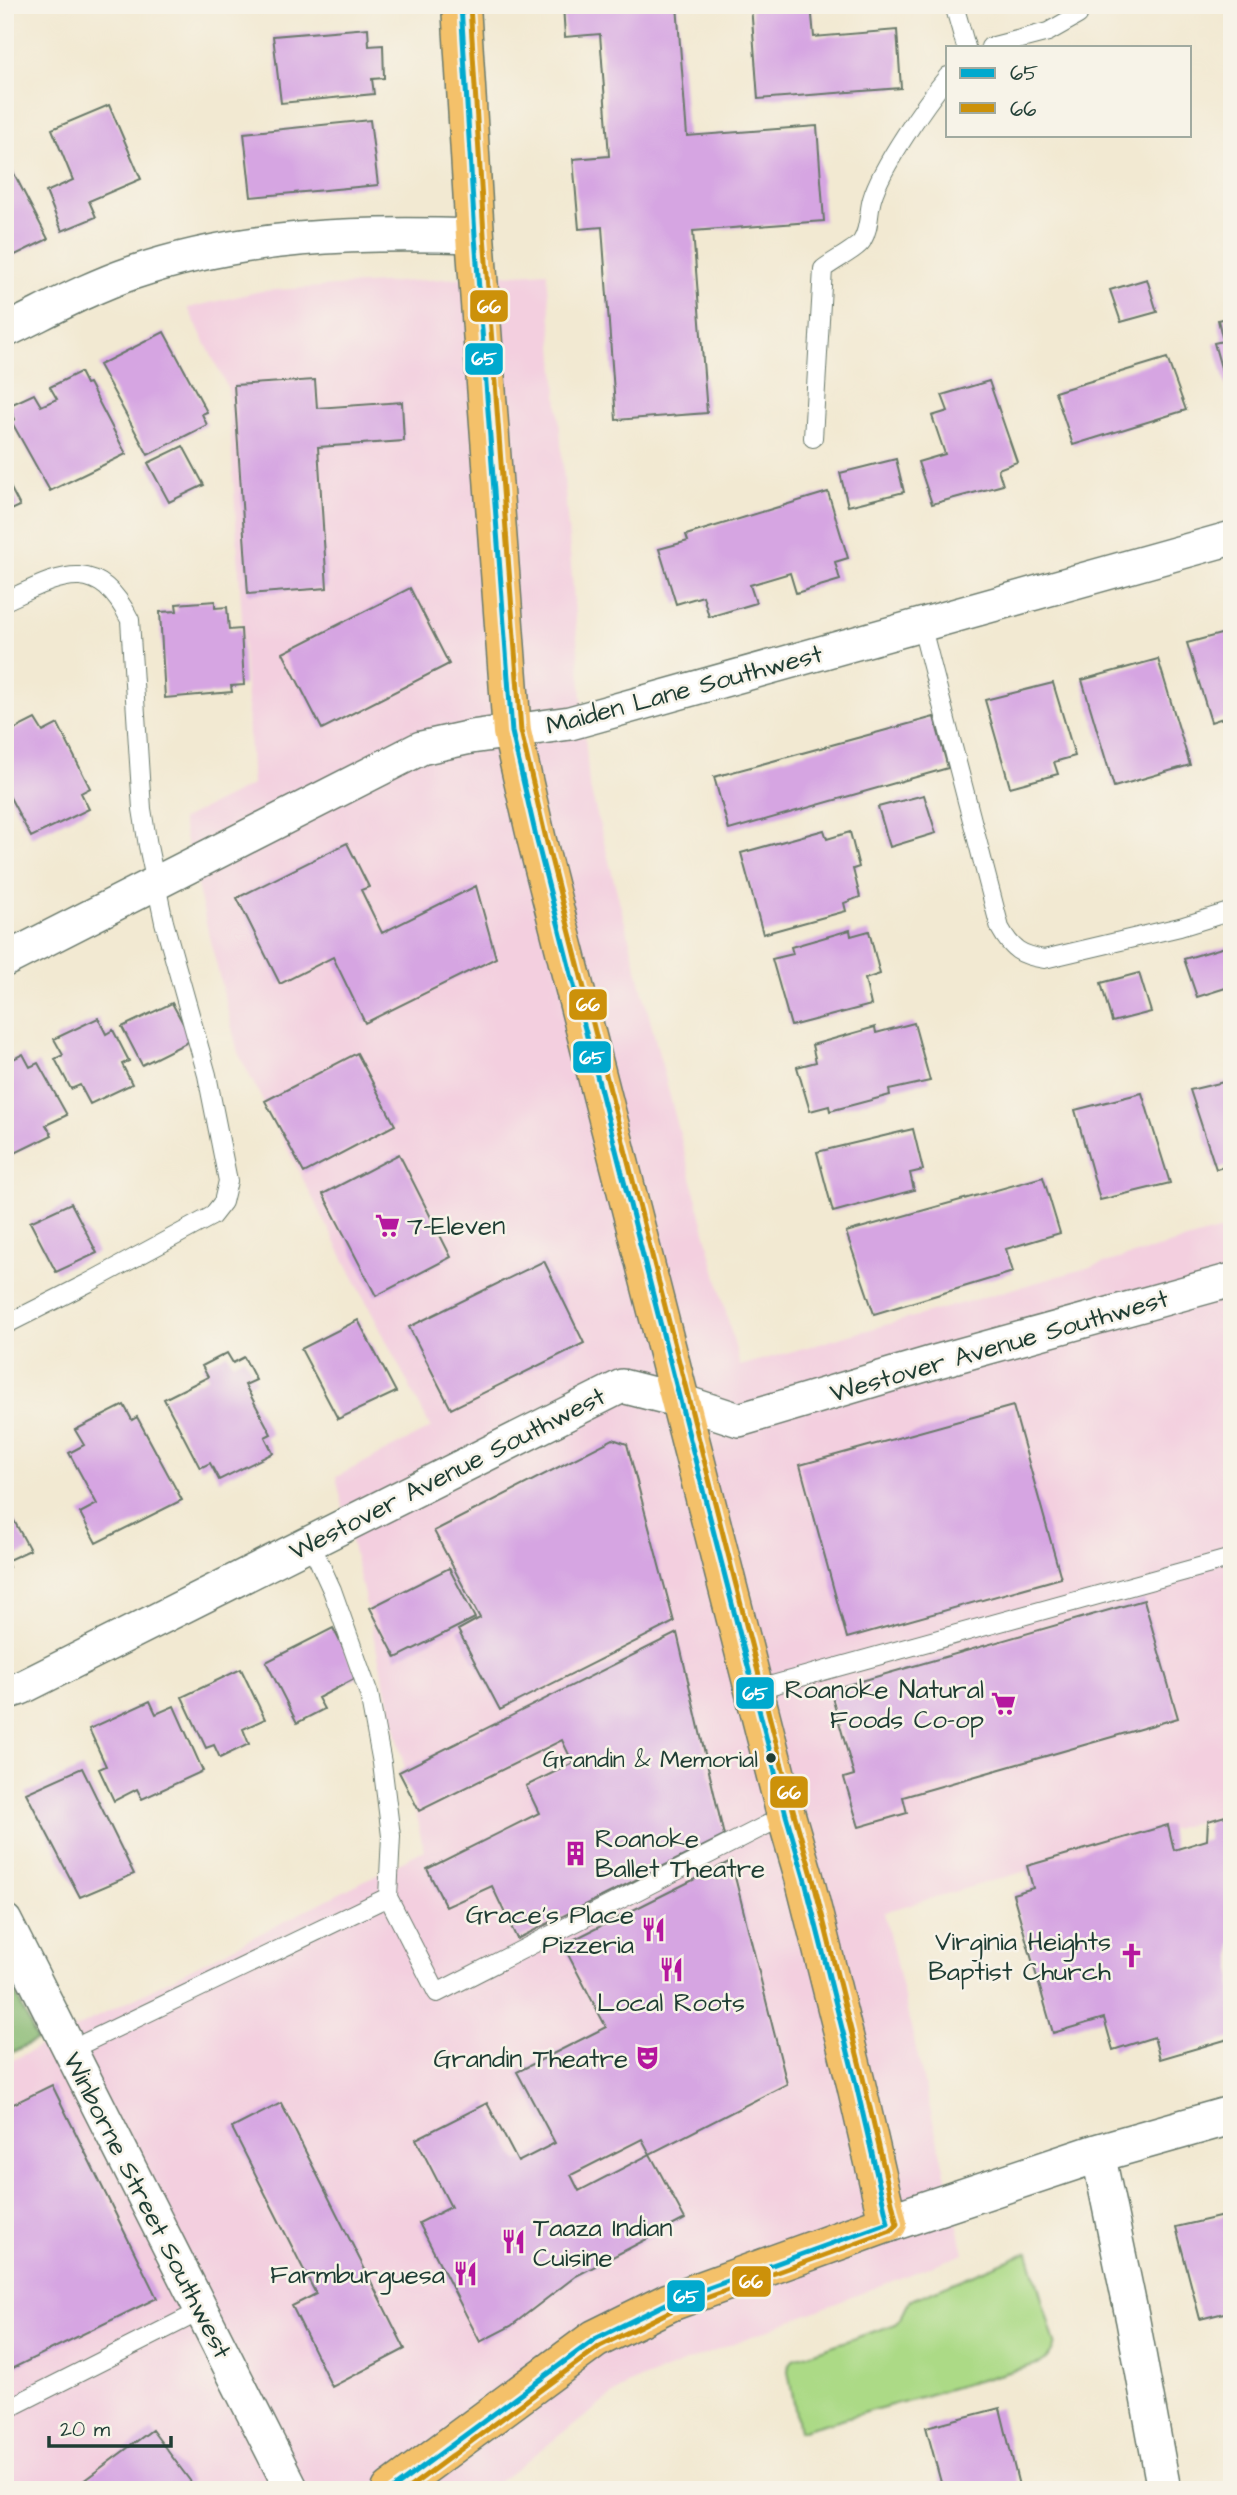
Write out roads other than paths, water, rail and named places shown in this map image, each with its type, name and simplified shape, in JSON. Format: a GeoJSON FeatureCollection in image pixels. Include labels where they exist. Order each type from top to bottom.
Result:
{"type":"FeatureCollection","features":[{"type":"Feature","properties":{"kind":"main road"},"geometry":{"type":"LineString","coordinates":[[391,2490],[595,2339],[670,2302],[888,2223],[853,2071],[537,841],[512,732],[475,236],[461,5]]}},
{"type":"Feature","properties":{"kind":"street"},"geometry":{"type":"LineString","coordinates":[[5,331],[122,277],[205,252],[280,240],[382,234],[475,236]]}},
{"type":"Feature","properties":{"kind":"street","name":"Maiden Lane Southwest"},"geometry":{"type":"LineString","coordinates":[[5,960],[421,748],[471,737],[570,723],[1232,538]]}},
{"type":"Feature","properties":{"kind":"street","name":"Westover Avenue Southwest"},"geometry":{"type":"LineString","coordinates":[[5,1693],[622,1386],[740,1420],[931,1363],[1232,1280]]}},
{"type":"Feature","properties":{"kind":"street","name":"Winborne Street Southwest"},"geometry":{"type":"LineString","coordinates":[[5,1921],[292,2490]]}},
{"type":"Feature","properties":{"kind":"street"},"geometry":{"type":"LineString","coordinates":[[888,2223],[1098,2153],[1232,2115]]}},
{"type":"Feature","properties":{"kind":"street"},"geometry":{"type":"LineString","coordinates":[[1098,2153],[1164,2490]]}},
{"type":"Feature","properties":{"kind":"lane"},"geometry":{"type":"LineString","coordinates":[[954,5],[966,46]]}},
{"type":"Feature","properties":{"kind":"lane"},"geometry":{"type":"LineString","coordinates":[[994,46],[1048,32],[1078,15],[1078,5]]}},
{"type":"Feature","properties":{"kind":"lane"},"geometry":{"type":"LineString","coordinates":[[813,438],[823,269],[861,243],[869,225],[872,199],[891,160],[946,78]]}},
{"type":"Feature","properties":{"kind":"lane"},"geometry":{"type":"LineString","coordinates":[[5,601],[59,577],[83,576],[101,582],[119,597],[130,620],[142,809],[164,922],[207,1075],[229,1181],[223,1202],[212,1216],[5,1325]]}},
{"type":"Feature","properties":{"kind":"lane"},"geometry":{"type":"LineString","coordinates":[[921,624],[1000,928],[1008,943],[1024,955],[1044,959],[1180,927],[1232,911]]}},
{"type":"Feature","properties":{"kind":"lane"},"geometry":{"type":"LineString","coordinates":[[310,1542],[332,1590],[369,1694],[382,1763],[391,1836],[388,1897],[438,1993],[786,1815]]}},
{"type":"Feature","properties":{"kind":"lane"},"geometry":{"type":"LineString","coordinates":[[754,1690],[1232,1558]]}},
{"type":"Feature","properties":{"kind":"lane"},"geometry":{"type":"LineString","coordinates":[[70,2050],[388,1897]]}},
{"type":"Feature","properties":{"kind":"lane"},"geometry":{"type":"LineString","coordinates":[[5,2410],[201,2311]]}},
{"type":"Feature","properties":{"kind":"place","name":"7-Eleven"},"geometry":{"type":"Point","coordinates":[387,1225]}},
{"type":"Feature","properties":{"kind":"place","name":"Roanoke Natural Foods Co-op"},"geometry":{"type":"Point","coordinates":[1004,1704]}},
{"type":"Feature","properties":{"kind":"place","name":"Grandin & Memorial"},"geometry":{"type":"Point","coordinates":[771,1758]}},
{"type":"Feature","properties":{"kind":"place","name":"Roanoke Ballet Theatre"},"geometry":{"type":"Point","coordinates":[575,1853]}},
{"type":"Feature","properties":{"kind":"place","name":"Grace's Place Pizzeria"},"geometry":{"type":"Point","coordinates":[654,1929]}},
{"type":"Feature","properties":{"kind":"place","name":"Virginia Heights Baptist Church"},"geometry":{"type":"Point","coordinates":[1131,1956]}},
{"type":"Feature","properties":{"kind":"place","name":"Local Roots"},"geometry":{"type":"Point","coordinates":[671,1970]}},
{"type":"Feature","properties":{"kind":"place","name":"Grandin Theatre"},"geometry":{"type":"Point","coordinates":[648,2058]}},
{"type":"Feature","properties":{"kind":"place","name":"Taaza Indian Cuisine"},"geometry":{"type":"Point","coordinates":[513,2242]}},
{"type":"Feature","properties":{"kind":"place","name":"Farmburguesa"},"geometry":{"type":"Point","coordinates":[465,2274]}}]}
